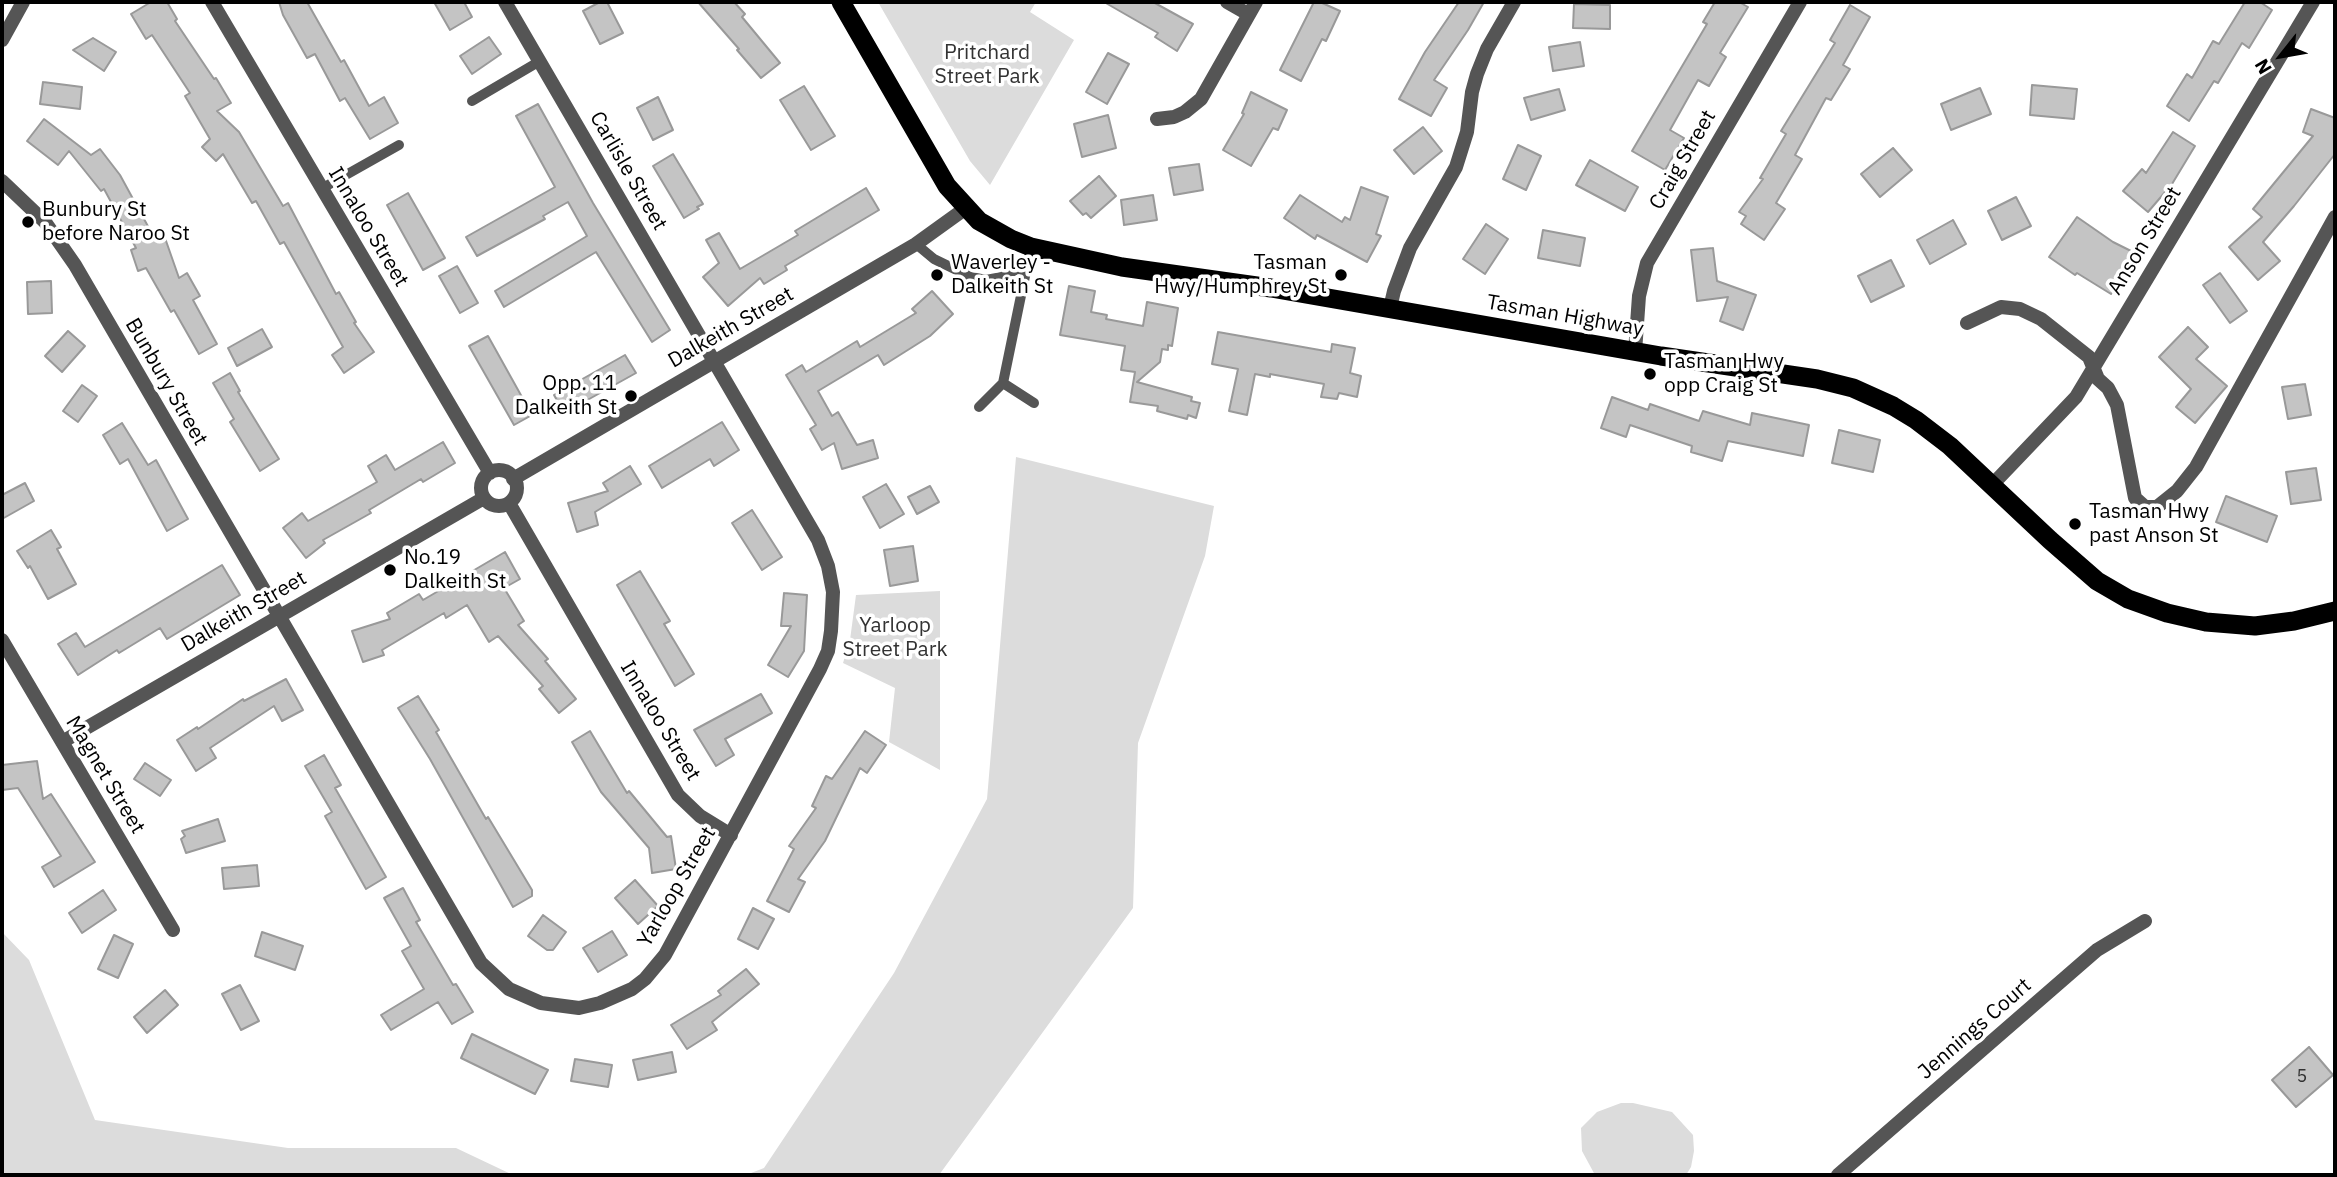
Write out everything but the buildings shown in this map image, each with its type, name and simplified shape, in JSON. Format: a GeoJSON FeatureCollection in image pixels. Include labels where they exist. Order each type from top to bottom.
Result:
{"type":"FeatureCollection","features":[{"type":"Feature","properties":{"kind":"highway","name":"Tasman Highway"},"geometry":{"type":"LineString","coordinates":[[841,2],[947,186],[979,222],[997,233],[1031,247],[1122,267],[1271,288],[1635,352],[1817,379],[1864,392],[1893,405],[1950,446],[2097,581],[2129,599],[2167,613],[2206,622],[2255,626],[2294,621],[2335,611]]}},
{"type":"Feature","properties":{"kind":"street"},"geometry":{"type":"LineString","coordinates":[[2,40],[23,2]]}},
{"type":"Feature","properties":{"kind":"street","name":"Innaloo Street"},"geometry":{"type":"LineString","coordinates":[[212,2],[490,473]]}},
{"type":"Feature","properties":{"kind":"street","name":"Carlisle Street"},"geometry":{"type":"LineString","coordinates":[[505,2],[714,362]]}},
{"type":"Feature","properties":{"kind":"street"},"geometry":{"type":"LineString","coordinates":[[1157,119],[1174,117],[1185,112],[1201,99],[1252,8],[1227,2]]}},
{"type":"Feature","properties":{"kind":"street"},"geometry":{"type":"LineString","coordinates":[[1391,308],[1394,291],[1410,248],[1448,184],[1460,158],[1477,74],[1487,49],[1514,2]]}},
{"type":"Feature","properties":{"kind":"street","name":"Craig Street"},"geometry":{"type":"LineString","coordinates":[[1635,352],[1639,296],[1647,263],[1800,2]]}},
{"type":"Feature","properties":{"kind":"street","name":"Anson Street"},"geometry":{"type":"LineString","coordinates":[[1992,485],[2076,397],[2313,2]]}},
{"type":"Feature","properties":{"kind":"street","name":"Bunbury Street"},"geometry":{"type":"LineString","coordinates":[[2,181],[27,203],[61,244],[279,615]]}},
{"type":"Feature","properties":{"kind":"street","name":"Dalkeith Street"},"geometry":{"type":"LineString","coordinates":[[513,479],[916,244],[966,208]]}},
{"type":"Feature","properties":{"kind":"street"},"geometry":{"type":"LineString","coordinates":[[1967,323],[2001,307],[2020,309],[2041,319],[2089,357],[2098,379],[2114,396],[2133,491],[2139,503],[2145,507],[2163,505],[2196,467],[2335,217]]}},
{"type":"Feature","properties":{"kind":"street","name":"Yarloop Street"},"geometry":{"type":"LineString","coordinates":[[279,615],[481,963],[509,989],[541,1003],[579,1007],[617,997],[645,979],[664,955],[732,835],[820,670],[828,650],[834,610],[828,566],[818,540],[714,362]]}},
{"type":"Feature","properties":{"kind":"street"},"geometry":{"type":"LineString","coordinates":[[502,471],[513,479],[516,494],[509,503],[492,505],[484,498],[482,482],[490,473],[502,471]]}},
{"type":"Feature","properties":{"kind":"street","name":"Dalkeith Street"},"geometry":{"type":"LineString","coordinates":[[62,742],[484,498]]}},
{"type":"Feature","properties":{"kind":"street","name":"Innaloo Street"},"geometry":{"type":"LineString","coordinates":[[509,503],[678,795],[700,816],[732,835]]}},
{"type":"Feature","properties":{"kind":"street","name":"Magnet Street"},"geometry":{"type":"LineString","coordinates":[[2,640],[173,930]]}},
{"type":"Feature","properties":{"kind":"street","name":"Jennings Court"},"geometry":{"type":"LineString","coordinates":[[1838,1175],[2096,950],[2145,921]]}},
{"type":"Feature","properties":{"kind":"lane"},"geometry":{"type":"LineString","coordinates":[[472,101],[540,61]]}},
{"type":"Feature","properties":{"kind":"lane"},"geometry":{"type":"LineString","coordinates":[[321,189],[399,145]]}},
{"type":"Feature","properties":{"kind":"lane"},"geometry":{"type":"LineString","coordinates":[[916,244],[934,259],[971,277],[986,280],[1002,277],[1017,269],[1025,270]]}},
{"type":"Feature","properties":{"kind":"lane"},"geometry":{"type":"LineString","coordinates":[[979,407],[1003,383],[1031,247]]}},
{"type":"Feature","properties":{"kind":"lane"},"geometry":{"type":"LineString","coordinates":[[1003,383],[1034,403]]}},
{"type":"Feature","properties":{"kind":"green space","name":"Pritchard Street Park"},"geometry":{"type":"Polygon","coordinates":[[[878,2],[1036,2],[1030,12],[1074,40],[990,185],[970,161],[878,2]]]}},
{"type":"Feature","properties":{"kind":"green space"},"geometry":{"type":"Polygon","coordinates":[[[1016,457],[1214,506],[1205,556],[1138,743],[1133,908],[939,1175],[746,1175],[764,1168],[894,973],[987,799],[1016,457]]]}},
{"type":"Feature","properties":{"kind":"green space","name":"Yarloop Street Park"},"geometry":{"type":"Polygon","coordinates":[[[940,591],[940,770],[889,742],[895,688],[843,663],[850,640],[856,595],[940,591]]]}},
{"type":"Feature","properties":{"kind":"green space"},"geometry":{"type":"Polygon","coordinates":[[[2,932],[29,960],[95,1120],[288,1148],[456,1148],[513,1175],[2,1175],[2,932]]]}},
{"type":"Feature","properties":{"kind":"green space"},"geometry":{"type":"Polygon","coordinates":[[[1621,1103],[1672,1112],[1693,1135],[1694,1151],[1691,1167],[1686,1175],[1595,1175],[1582,1151],[1581,1128],[1597,1112],[1621,1103]]]}},
{"type":"Feature","properties":{"kind":"place","name":"Bunbury St before Naroo St"},"geometry":{"type":"Point","coordinates":[28,222]}},
{"type":"Feature","properties":{"kind":"place","name":"Waverley - Dalkeith St"},"geometry":{"type":"Point","coordinates":[937,275]}},
{"type":"Feature","properties":{"kind":"place","name":"Tasman Hwy/Humphrey St"},"geometry":{"type":"Point","coordinates":[1341,275]}},
{"type":"Feature","properties":{"kind":"place","name":"Tasman Hwy opp Craig St"},"geometry":{"type":"Point","coordinates":[1650,374]}},
{"type":"Feature","properties":{"kind":"place","name":"Opp. 11 Dalkeith St"},"geometry":{"type":"Point","coordinates":[631,396]}},
{"type":"Feature","properties":{"kind":"place","name":"Tasman Hwy past Anson St"},"geometry":{"type":"Point","coordinates":[2075,524]}},
{"type":"Feature","properties":{"kind":"place","name":"No.19 Dalkeith St"},"geometry":{"type":"Point","coordinates":[390,570]}}]}
